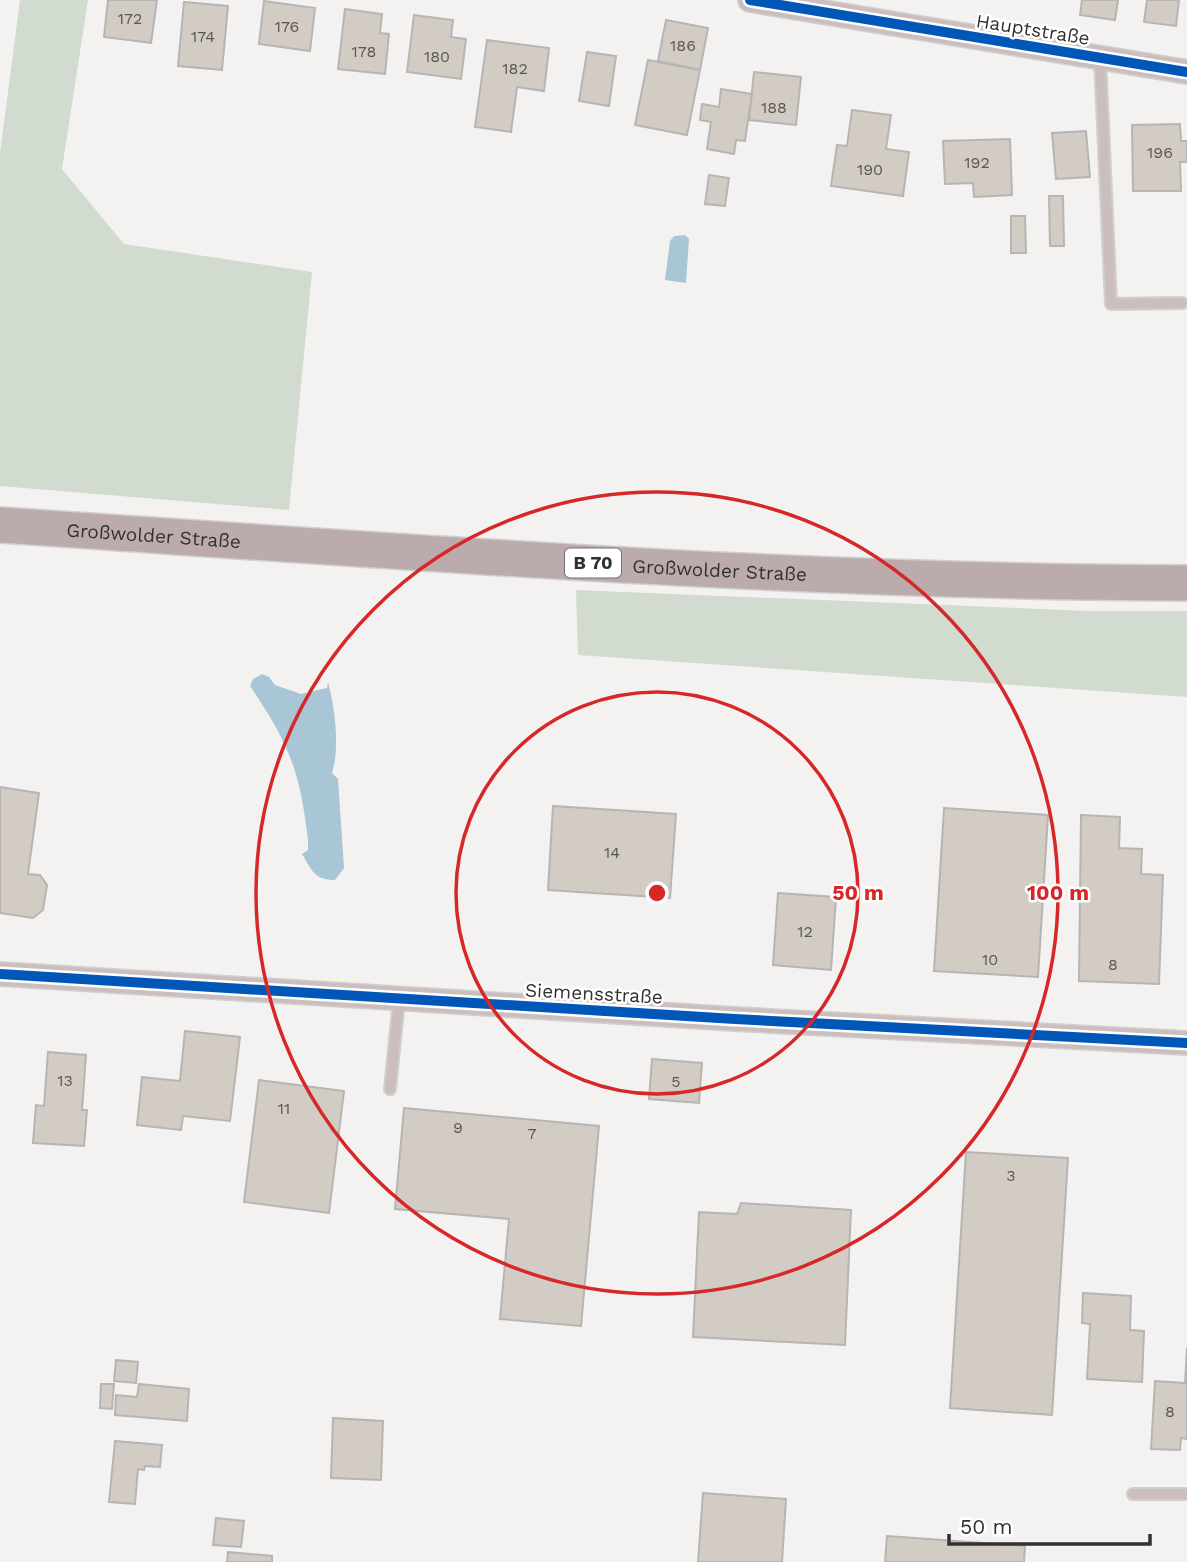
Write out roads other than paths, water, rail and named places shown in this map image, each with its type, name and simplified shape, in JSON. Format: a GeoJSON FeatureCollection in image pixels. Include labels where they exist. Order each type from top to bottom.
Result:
{"type":"FeatureCollection","features":[{"type":"Feature","properties":{"kind":"main road","name":"Großwolder Straße"},"geometry":{"type":"LineString","coordinates":[[0,525],[738,572],[991,582],[1187,583]]}},
{"type":"Feature","properties":{"kind":"street","name":"Hauptstraße"},"geometry":{"type":"LineString","coordinates":[[750,0],[1187,72]]}},
{"type":"Feature","properties":{"kind":"street","name":"Siemensstraße"},"geometry":{"type":"LineString","coordinates":[[0,974],[399,1000],[1187,1043]]}},
{"type":"Feature","properties":{"kind":"lane"},"geometry":{"type":"LineString","coordinates":[[1100,58],[1111,304],[1182,303]]}},
{"type":"Feature","properties":{"kind":"lane"},"geometry":{"type":"LineString","coordinates":[[390,1089],[399,1000]]}},
{"type":"Feature","properties":{"kind":"lane"},"geometry":{"type":"LineString","coordinates":[[1133,1494],[1187,1494]]}},
{"type":"Feature","properties":{"kind":"water"},"geometry":{"type":"Polygon","coordinates":[[[685,235],[689,239],[686,283],[665,280],[670,241],[674,236],[685,235]]]}},
{"type":"Feature","properties":{"kind":"water"},"geometry":{"type":"Polygon","coordinates":[[[262,674],[269,677],[275,685],[301,694],[327,688],[328,682],[336,728],[336,752],[332,773],[338,779],[344,868],[335,880],[318,876],[302,854],[308,850],[308,840],[301,795],[291,758],[250,686],[253,679],[262,674]]]}}]}
